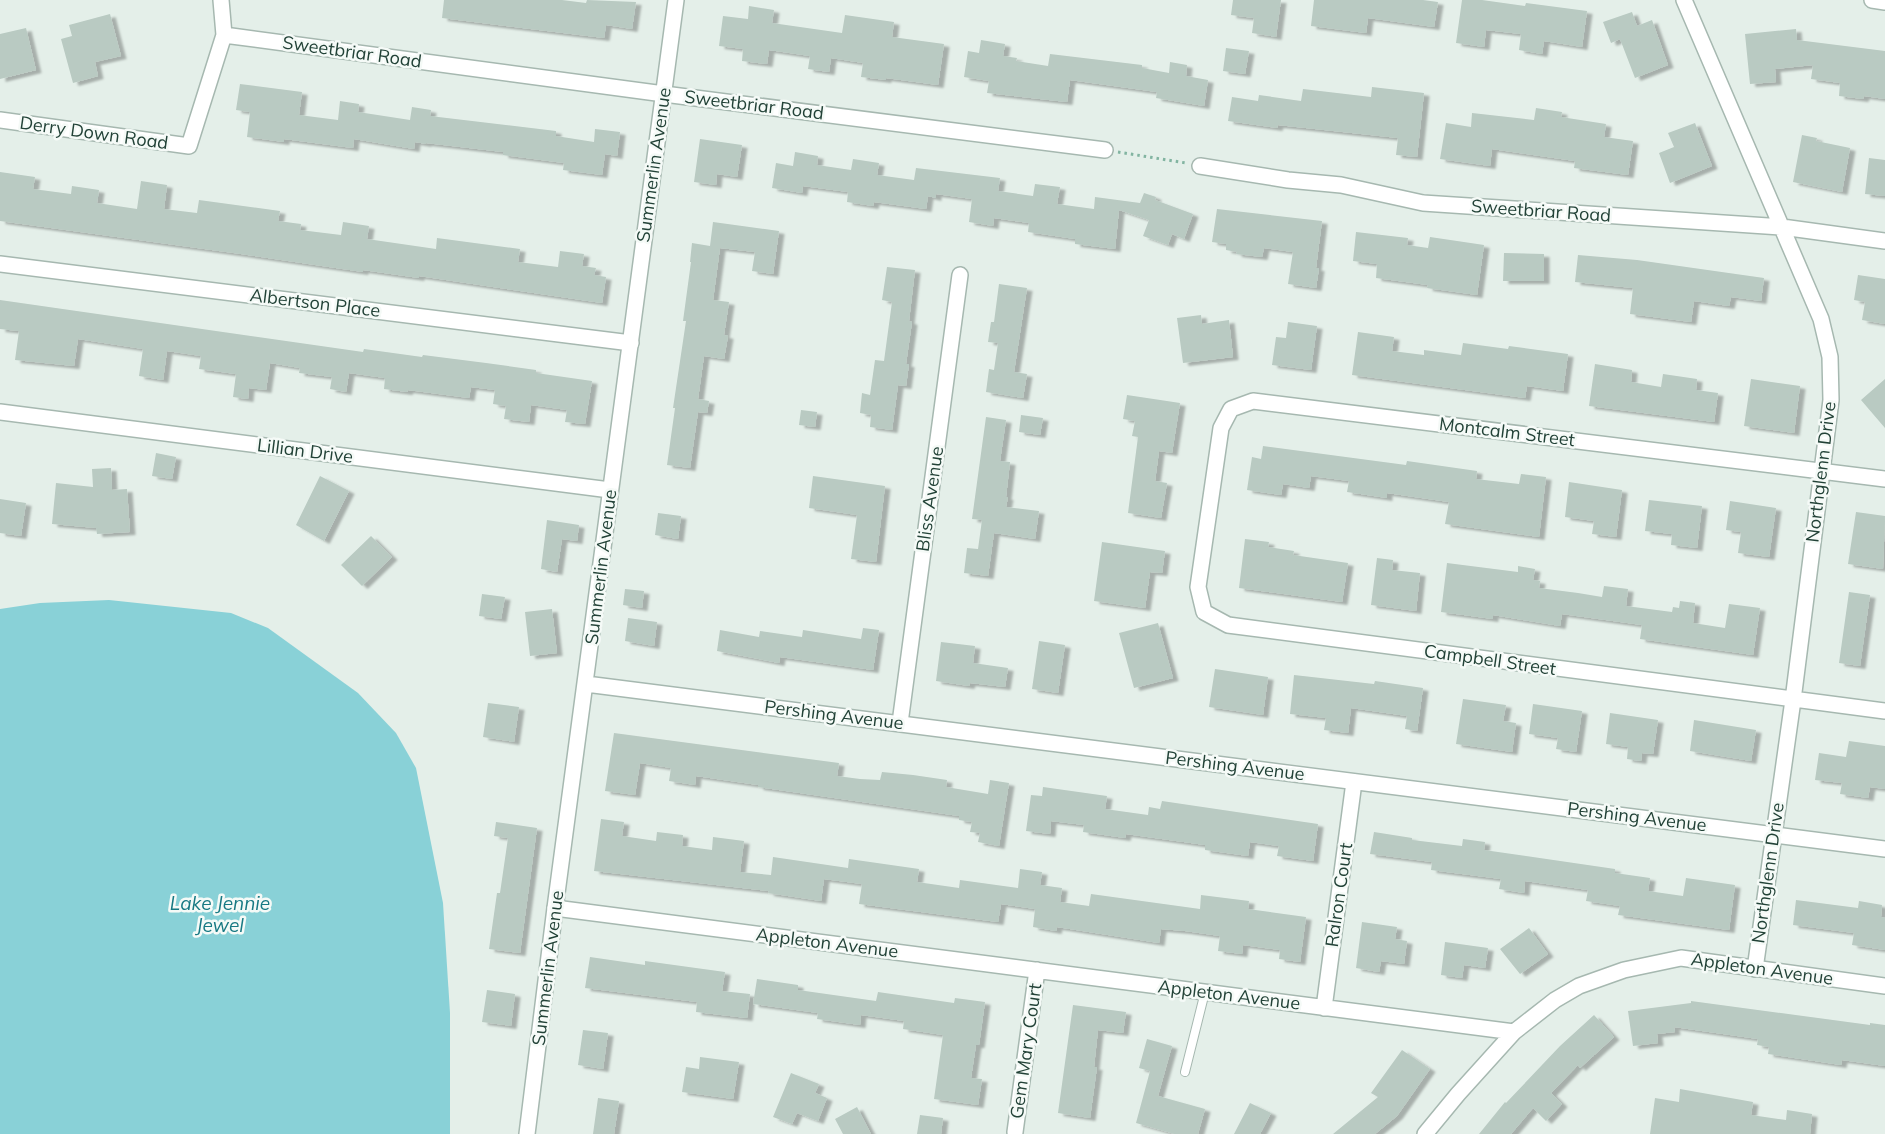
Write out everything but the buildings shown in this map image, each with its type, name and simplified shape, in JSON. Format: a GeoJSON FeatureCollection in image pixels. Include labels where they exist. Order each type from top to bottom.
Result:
{"type":"FeatureCollection","features":[{"type":"Feature","properties":{"kind":"street"},"geometry":{"type":"LineString","coordinates":[[221,0],[224,35]]}},
{"type":"Feature","properties":{"kind":"street","name":"Summerlin Avenue"},"geometry":{"type":"LineString","coordinates":[[527,1134],[555,908],[676,0]]}},
{"type":"Feature","properties":{"kind":"street","name":"Northglenn Drive"},"geometry":{"type":"LineString","coordinates":[[1684,0],[1821,319],[1830,356],[1831,400],[1793,700],[1755,969]]}},
{"type":"Feature","properties":{"kind":"street"},"geometry":{"type":"LineString","coordinates":[[1872,0],[1885,2]]}},
{"type":"Feature","properties":{"kind":"street","name":"Sweetbriar Road"},"geometry":{"type":"LineString","coordinates":[[224,35],[664,94],[1105,150]]}},
{"type":"Feature","properties":{"kind":"street","name":"Derry Down Road"},"geometry":{"type":"LineString","coordinates":[[0,120],[189,146],[224,35]]}},
{"type":"Feature","properties":{"kind":"street","name":"Sweetbriar Road"},"geometry":{"type":"LineString","coordinates":[[1200,166],[1288,180],[1341,186],[1423,203],[1782,228],[1885,240]]}},
{"type":"Feature","properties":{"kind":"street","name":"Albertson Place"},"geometry":{"type":"LineString","coordinates":[[0,264],[630,343]]}},
{"type":"Feature","properties":{"kind":"street","name":"Bliss Avenue"},"geometry":{"type":"LineString","coordinates":[[900,723],[960,275]]}},
{"type":"Feature","properties":{"kind":"street","name":"Montcalm Street"},"geometry":{"type":"LineString","coordinates":[[1210,506],[1221,428],[1231,409],[1253,401],[1885,479]]}},
{"type":"Feature","properties":{"kind":"street","name":"Lillian Drive"},"geometry":{"type":"LineString","coordinates":[[0,412],[610,490]]}},
{"type":"Feature","properties":{"kind":"street","name":"Campbell Street"},"geometry":{"type":"LineString","coordinates":[[1210,506],[1198,587],[1204,612],[1228,625],[1885,711]]}},
{"type":"Feature","properties":{"kind":"street","name":"Pershing Avenue"},"geometry":{"type":"LineString","coordinates":[[586,684],[1885,849]]}},
{"type":"Feature","properties":{"kind":"street","name":"Ralron Court"},"geometry":{"type":"LineString","coordinates":[[1324,1008],[1354,782]]}},
{"type":"Feature","properties":{"kind":"street","name":"Appleton Avenue"},"geometry":{"type":"LineString","coordinates":[[555,908],[1514,1032],[1555,1000],[1579,986],[1624,970],[1681,958],[1885,986]]}},
{"type":"Feature","properties":{"kind":"street","name":"Gem Mary Court"},"geometry":{"type":"LineString","coordinates":[[1015,1132],[1038,970]]}},
{"type":"Feature","properties":{"kind":"street"},"geometry":{"type":"LineString","coordinates":[[1425,1134],[1514,1032]]}},
{"type":"Feature","properties":{"kind":"lane"},"geometry":{"type":"LineString","coordinates":[[1185,1072],[1205,992]]}},
{"type":"Feature","properties":{"kind":"path"},"geometry":{"type":"LineString","coordinates":[[1105,150],[1200,166]]}},
{"type":"Feature","properties":{"kind":"water","name":"Lake Jennie Jewel"},"geometry":{"type":"Polygon","coordinates":[[[109,600],[231,613],[268,628],[358,693],[396,733],[416,768],[443,903],[450,1013],[450,1134],[0,1134],[0,609],[40,603],[109,600]]]}}]}
